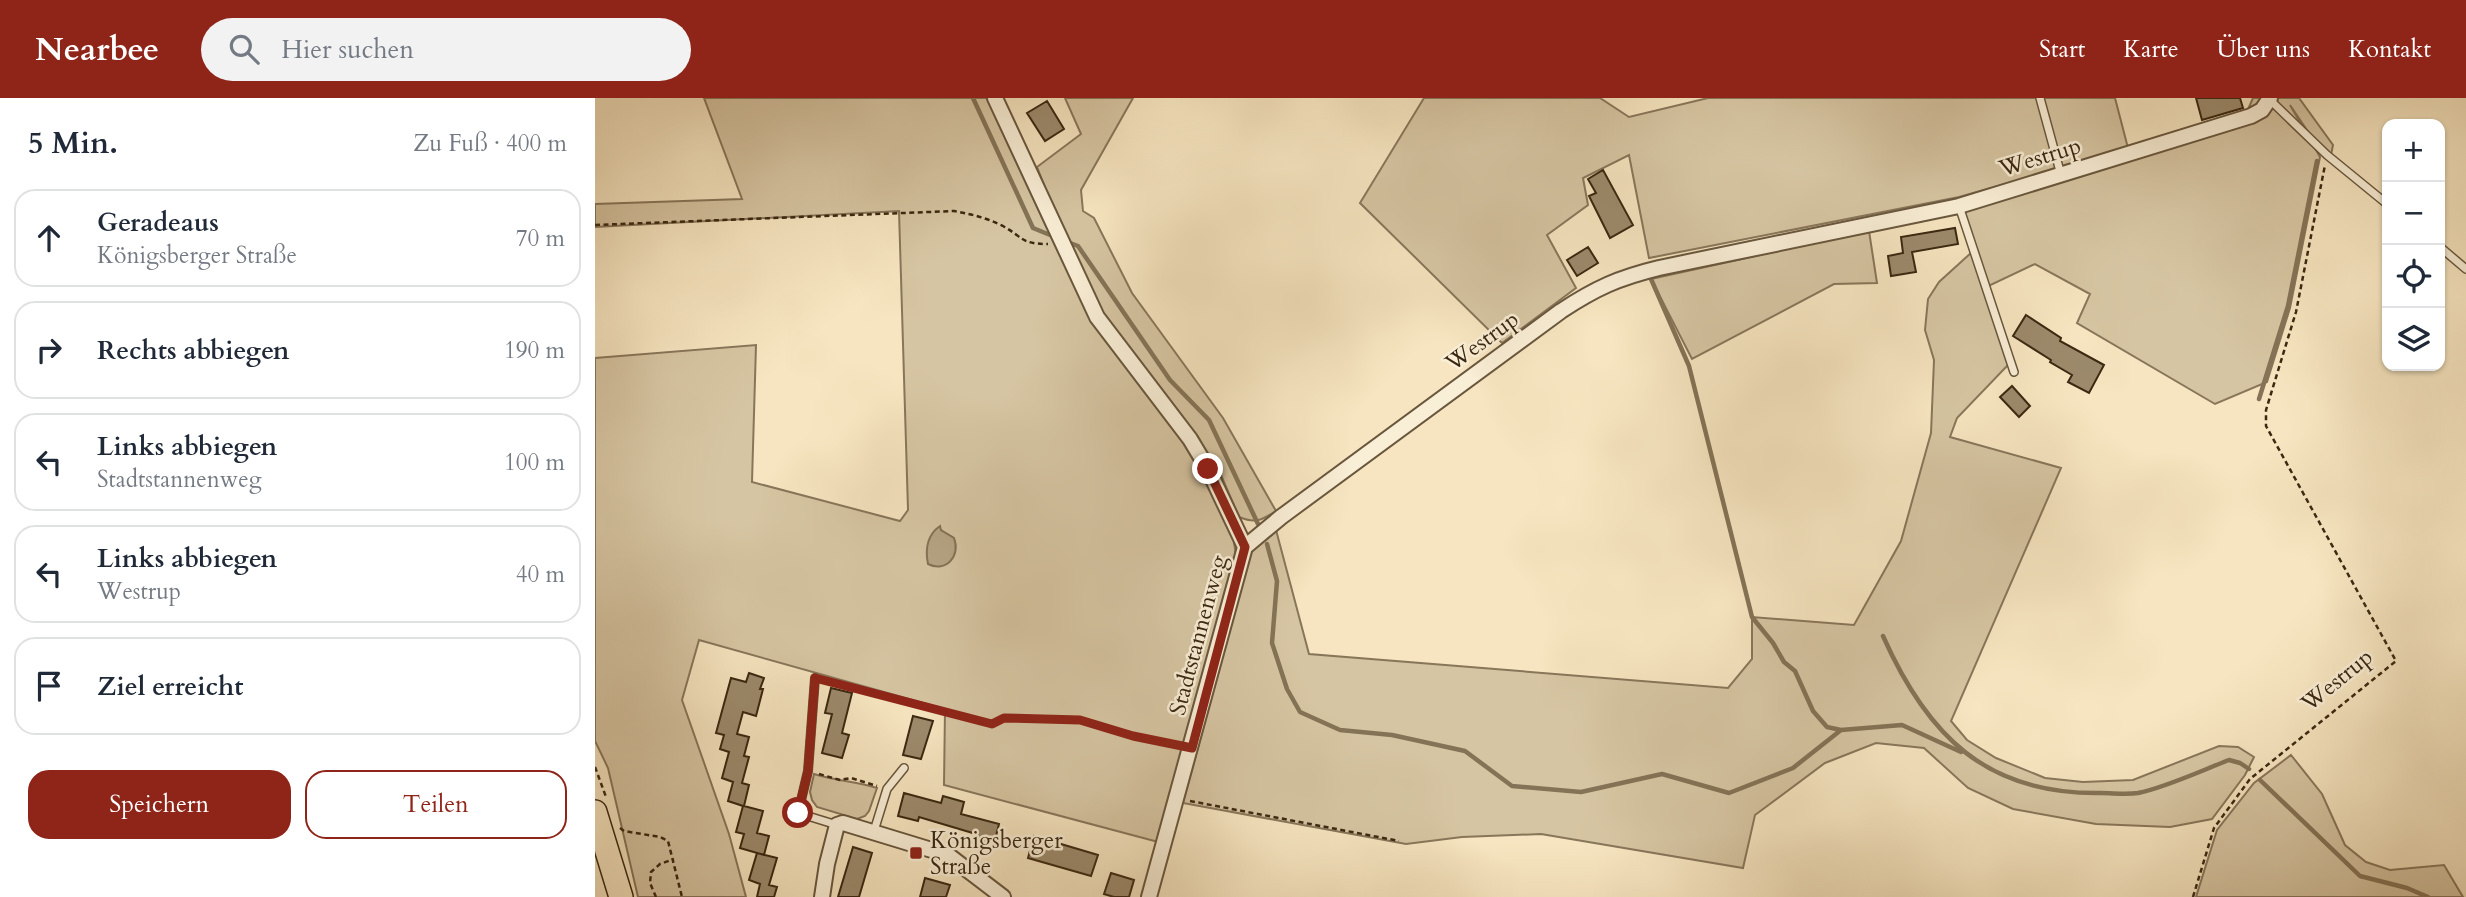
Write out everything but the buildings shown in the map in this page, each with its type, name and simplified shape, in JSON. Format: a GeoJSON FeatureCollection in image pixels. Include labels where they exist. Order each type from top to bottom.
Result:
{"type":"FeatureCollection","features":[{"type":"Feature","properties":{"kind":"main road"},"geometry":{"type":"LineString","coordinates":[[601,807],[621,897]]}},
{"type":"Feature","properties":{"kind":"street"},"geometry":{"type":"LineString","coordinates":[[995,98],[1097,317],[1190,439],[1208,469],[1245,547]]}},
{"type":"Feature","properties":{"kind":"street","name":"Westrup"},"geometry":{"type":"LineString","coordinates":[[1245,547],[1549,319],[1594,289],[1621,278],[1659,268],[1959,206],[2251,116],[2262,110],[2270,99]]}},
{"type":"Feature","properties":{"kind":"street","name":"Stadtstannenweg"},"geometry":{"type":"LineString","coordinates":[[1149,897],[1245,547]]}},
{"type":"Feature","properties":{"kind":"street"},"geometry":{"type":"LineString","coordinates":[[823,897],[827,864],[837,825],[843,823],[948,855],[1003,897]]}},
{"type":"Feature","properties":{"kind":"lane"},"geometry":{"type":"LineString","coordinates":[[2040,98],[2061,175]]}},
{"type":"Feature","properties":{"kind":"lane"},"geometry":{"type":"LineString","coordinates":[[2270,99],[2327,155],[2382,200]]}},
{"type":"Feature","properties":{"kind":"lane"},"geometry":{"type":"LineString","coordinates":[[1959,206],[2014,372]]}},
{"type":"Feature","properties":{"kind":"lane"},"geometry":{"type":"LineString","coordinates":[[2445,251],[2466,269]]}},
{"type":"Feature","properties":{"kind":"lane"},"geometry":{"type":"LineString","coordinates":[[815,678],[808,771],[798,813],[837,825]]}},
{"type":"Feature","properties":{"kind":"lane"},"geometry":{"type":"LineString","coordinates":[[874,831],[887,789],[904,768]]}},
{"type":"Feature","properties":{"kind":"path","name":"Westrup"},"geometry":{"type":"LineString","coordinates":[[2193,897],[2214,828],[2250,779],[2396,661],[2266,426],[2266,410],[2296,312],[2327,155]]}},
{"type":"Feature","properties":{"kind":"path"},"geometry":{"type":"LineString","coordinates":[[595,225],[954,211],[977,215],[1003,226],[1029,244],[1062,244]]}},
{"type":"Feature","properties":{"kind":"path"},"geometry":{"type":"LineString","coordinates":[[815,678],[992,724],[1004,718],[1080,720],[1133,736],[1192,748]]}},
{"type":"Feature","properties":{"kind":"path"},"geometry":{"type":"LineString","coordinates":[[595,767],[601,807]]}},
{"type":"Feature","properties":{"kind":"path"},"geometry":{"type":"LineString","coordinates":[[808,771],[840,780],[851,778],[887,789]]}},
{"type":"Feature","properties":{"kind":"path"},"geometry":{"type":"LineString","coordinates":[[1177,798],[1399,841]]}},
{"type":"Feature","properties":{"kind":"path"},"geometry":{"type":"LineString","coordinates":[[616,824],[624,831],[664,838],[670,845],[682,897]]}},
{"type":"Feature","properties":{"kind":"path"},"geometry":{"type":"LineString","coordinates":[[656,897],[650,883],[651,872],[660,864],[674,859]]}},
{"type":"Feature","properties":{"kind":"shaded area"},"geometry":{"type":"Polygon","coordinates":[[[704,98],[987,98],[1092,318],[1204,471],[1233,536],[1236,555],[1162,843],[944,785],[945,709],[699,640],[682,700],[729,834],[746,897],[638,897],[608,768],[595,741],[595,358],[756,345],[752,482],[900,521],[908,510],[899,211],[595,227],[595,204],[742,199],[704,98]]]}},
{"type":"Feature","properties":{"kind":"shaded area"},"geometry":{"type":"Polygon","coordinates":[[[1065,98],[1133,98],[1081,190],[1083,211],[1094,218],[1132,293],[1223,418],[1276,511],[1263,519],[1254,521],[1239,517],[1218,468],[1101,310],[1064,236],[1037,167],[1081,134],[1065,98]]]}},
{"type":"Feature","properties":{"kind":"shaded area"},"geometry":{"type":"Polygon","coordinates":[[[1424,98],[1600,98],[1629,117],[1708,98],[2115,98],[2128,148],[2246,114],[2253,98],[2299,98],[2333,145],[2331,155],[2311,136],[2290,105],[2320,157],[2290,308],[2267,382],[2215,404],[2077,323],[2090,294],[2035,264],[1984,288],[2008,365],[1957,418],[1950,437],[2061,468],[1951,721],[1967,740],[1996,758],[2045,778],[2083,782],[2133,780],[2219,746],[2238,747],[2254,757],[2245,775],[2212,819],[2170,827],[2096,824],[2013,809],[1968,788],[1924,748],[1876,743],[1825,763],[1755,815],[1743,868],[1541,834],[1462,837],[1406,844],[1183,803],[1251,552],[1276,530],[1309,654],[1728,688],[1752,659],[1752,617],[1854,625],[1901,541],[1931,433],[1934,360],[1925,330],[1928,299],[1939,282],[1972,252],[1959,211],[2024,194],[2023,184],[2026,178],[1959,197],[1649,258],[1629,155],[1583,178],[1588,205],[1547,235],[1576,288],[1502,343],[1360,203],[1424,98]]]}},
{"type":"Feature","properties":{"kind":"shaded area"},"geometry":{"type":"Polygon","coordinates":[[[1869,231],[1877,283],[1834,284],[1692,359],[1651,279],[1869,231]]]}},
{"type":"Feature","properties":{"kind":"shaded area"},"geometry":{"type":"Polygon","coordinates":[[[940,526],[941,530],[954,538],[956,545],[954,557],[950,561],[935,566],[928,564],[927,548],[932,534],[940,526]]]}},
{"type":"Feature","properties":{"kind":"shaded area"},"geometry":{"type":"Polygon","coordinates":[[[2291,755],[2322,794],[2345,845],[2366,862],[2390,870],[2444,865],[2463,897],[2196,897],[2217,830],[2254,783],[2291,755]]]}},
{"type":"Feature","properties":{"kind":"shaded area"},"geometry":{"type":"Polygon","coordinates":[[[814,774],[877,788],[869,811],[857,819],[817,807],[810,792],[814,774]]]}},
{"type":"Feature","properties":{"kind":"waterway"},"geometry":{"type":"LineString","coordinates":[[973,98],[1033,228],[1055,237]]}},
{"type":"Feature","properties":{"kind":"waterway"},"geometry":{"type":"LineString","coordinates":[[2259,399],[2288,306],[2317,161]]}},
{"type":"Feature","properties":{"kind":"waterway"},"geometry":{"type":"LineString","coordinates":[[1065,241],[1078,246],[1170,380],[1209,420],[1258,524]]}},
{"type":"Feature","properties":{"kind":"waterway"},"geometry":{"type":"LineString","coordinates":[[1651,279],[1689,366],[1752,617],[1784,662],[1795,671],[1813,711],[1827,727],[1841,730]]}},
{"type":"Feature","properties":{"kind":"waterway"},"geometry":{"type":"LineString","coordinates":[[1267,544],[1277,581],[1272,643],[1287,689],[1300,712],[1340,730],[1392,735],[1465,751],[1512,786],[1581,792],[1662,774],[1729,793],[1793,768],[1841,730],[1902,725],[1961,752]]}},
{"type":"Feature","properties":{"kind":"waterway"},"geometry":{"type":"LineString","coordinates":[[1883,636],[1919,703],[1941,730],[1965,752],[1993,770],[2025,783],[2060,791],[2133,794],[2171,783],[2229,760],[2249,769]]}},
{"type":"Feature","properties":{"kind":"waterway"},"geometry":{"type":"LineString","coordinates":[[2260,780],[2360,876],[2407,888],[2428,897]]}},
{"type":"Feature","properties":{"kind":"place","name":"Königsberger Straße"},"geometry":{"type":"Point","coordinates":[916,853]}},
{"type":"Feature","properties":{"kind":"route"},"geometry":{"type":"LineString","coordinates":[[798,813],[808,771],[815,678],[992,724],[1004,718],[1080,720],[1133,736],[1192,748],[1245,547],[1208,469]]}}]}
